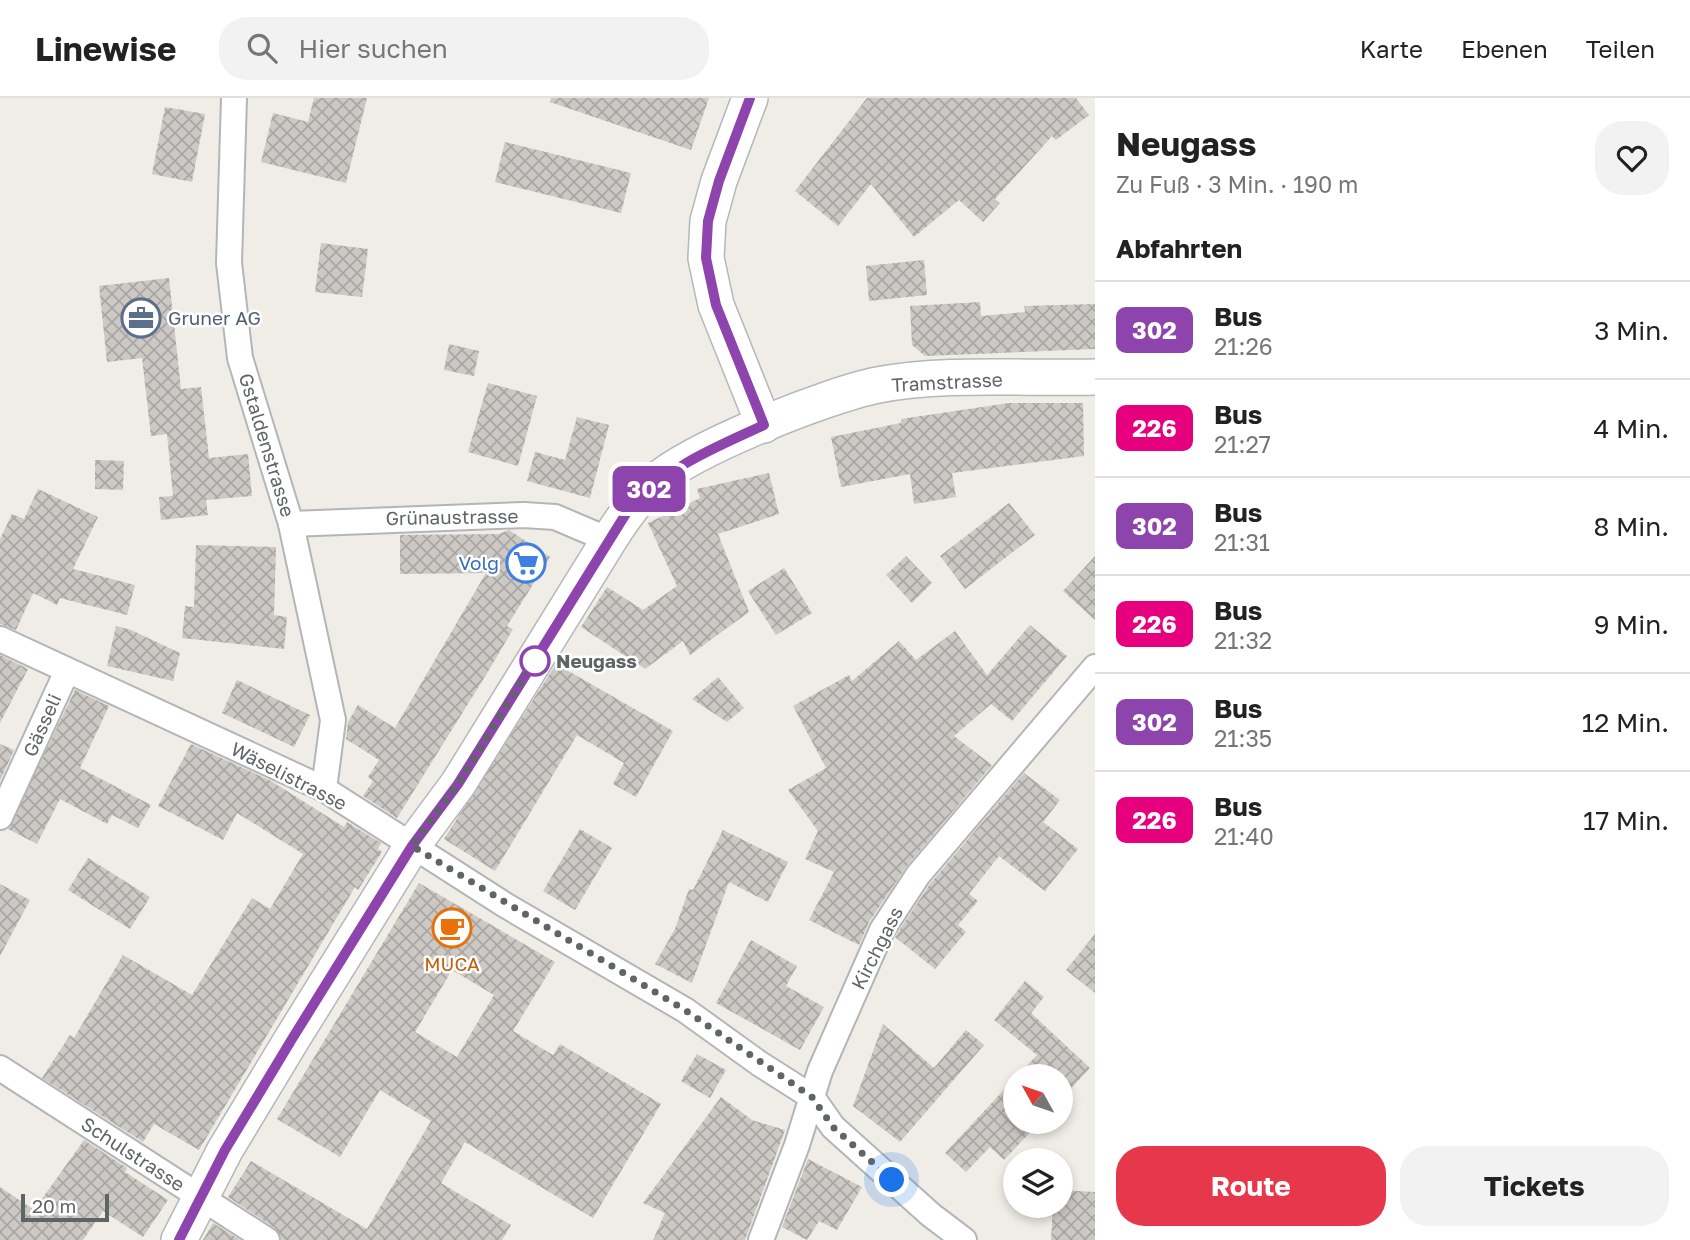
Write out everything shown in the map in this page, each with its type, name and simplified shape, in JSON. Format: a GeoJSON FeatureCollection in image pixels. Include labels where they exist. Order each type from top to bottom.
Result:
{"type":"FeatureCollection","features":[{"type":"Feature","properties":{"kind":"main road"},"geometry":{"type":"LineString","coordinates":[[180,1240],[225,1150],[412,846],[458,784],[630,507],[657,480],[693,458],[764,425],[716,305],[706,258],[711,207],[750,98]]}},
{"type":"Feature","properties":{"kind":"main road","name":"Tramstrasse"},"geometry":{"type":"LineString","coordinates":[[764,425],[877,385],[916,380],[1095,377]]}},
{"type":"Feature","properties":{"kind":"street","name":"Gstaldenstrasse"},"geometry":{"type":"LineString","coordinates":[[234,98],[229,264],[238,345],[281,500],[291,524],[333,720],[324,789]]}},
{"type":"Feature","properties":{"kind":"street","name":"Grünaustrasse"},"geometry":{"type":"LineString","coordinates":[[291,524],[524,515],[555,517],[608,540]]}},
{"type":"Feature","properties":{"kind":"street","name":"Wäselistrasse"},"geometry":{"type":"LineString","coordinates":[[0,639],[324,789],[412,846],[685,1010],[812,1097],[833,1127],[931,1215],[964,1240]]}},
{"type":"Feature","properties":{"kind":"street","name":"Kirchgass"},"geometry":{"type":"LineString","coordinates":[[761,1240],[820,1071],[882,930],[918,875],[1095,667]]}},
{"type":"Feature","properties":{"kind":"street","name":"Gässeli"},"geometry":{"type":"LineString","coordinates":[[0,817],[67,671]]}},
{"type":"Feature","properties":{"kind":"street","name":"Schulstrasse"},"geometry":{"type":"LineString","coordinates":[[0,1068],[267,1240]]}},
{"type":"Feature","properties":{"kind":"building"},"geometry":{"type":"Polygon","coordinates":[[[314,98],[367,98],[346,183],[261,162],[273,113],[308,122],[314,98]]]}},
{"type":"Feature","properties":{"kind":"building"},"geometry":{"type":"Polygon","coordinates":[[[551,98],[709,98],[691,150],[550,102],[551,98]]]}},
{"type":"Feature","properties":{"kind":"building"},"geometry":{"type":"Polygon","coordinates":[[[867,98],[1076,98],[1089,115],[1056,140],[1052,136],[995,199],[1000,203],[983,222],[959,200],[914,237],[871,184],[838,226],[795,191],[867,98]]]}},
{"type":"Feature","properties":{"kind":"building"},"geometry":{"type":"Polygon","coordinates":[[[165,107],[205,114],[192,182],[152,174],[165,107]]]}},
{"type":"Feature","properties":{"kind":"building"},"geometry":{"type":"Polygon","coordinates":[[[505,142],[631,173],[621,213],[495,182],[505,142]]]}},
{"type":"Feature","properties":{"kind":"building"},"geometry":{"type":"Polygon","coordinates":[[[321,243],[368,249],[362,297],[315,292],[321,243]]]}},
{"type":"Feature","properties":{"kind":"building"},"geometry":{"type":"Polygon","coordinates":[[[924,260],[927,295],[869,301],[866,266],[924,260]]]}},
{"type":"Feature","properties":{"kind":"building"},"geometry":{"type":"Polygon","coordinates":[[[169,278],[181,389],[201,387],[209,458],[248,454],[252,496],[206,500],[208,515],[161,520],[159,497],[173,496],[167,434],[151,436],[142,358],[107,362],[99,286],[169,278]]]}},
{"type":"Feature","properties":{"kind":"building"},"geometry":{"type":"Polygon","coordinates":[[[980,302],[981,316],[1025,312],[1024,306],[1095,304],[1095,349],[925,356],[912,345],[910,306],[980,302]]]}},
{"type":"Feature","properties":{"kind":"building"},"geometry":{"type":"Polygon","coordinates":[[[449,344],[479,351],[474,376],[444,370],[449,344]]]}},
{"type":"Feature","properties":{"kind":"building"},"geometry":{"type":"Polygon","coordinates":[[[488,383],[537,396],[518,466],[468,452],[488,383]]]}},
{"type":"Feature","properties":{"kind":"building"},"geometry":{"type":"Polygon","coordinates":[[[1009,403],[1083,403],[1084,456],[952,473],[956,497],[914,504],[910,474],[841,487],[831,437],[901,423],[901,419],[1009,403]]]}},
{"type":"Feature","properties":{"kind":"building"},"geometry":{"type":"Polygon","coordinates":[[[577,417],[609,425],[590,498],[527,481],[535,452],[565,460],[577,417]]]}},
{"type":"Feature","properties":{"kind":"building"},"geometry":{"type":"Polygon","coordinates":[[[95,460],[124,461],[123,490],[95,489],[95,460]]]}},
{"type":"Feature","properties":{"kind":"building"},"geometry":{"type":"Polygon","coordinates":[[[769,473],[779,514],[718,534],[749,612],[690,655],[683,641],[645,669],[581,627],[607,587],[643,610],[677,586],[648,523],[700,498],[697,489],[769,473]]]}},
{"type":"Feature","properties":{"kind":"building"},"geometry":{"type":"Polygon","coordinates":[[[38,489],[98,517],[73,569],[135,585],[127,615],[60,598],[57,605],[33,593],[16,630],[0,624],[0,539],[12,514],[24,519],[38,489]]]}},
{"type":"Feature","properties":{"kind":"building"},"geometry":{"type":"Polygon","coordinates":[[[1009,503],[1035,535],[965,589],[940,556],[1009,503]]]}},
{"type":"Feature","properties":{"kind":"building"},"geometry":{"type":"Polygon","coordinates":[[[509,530],[550,557],[507,626],[513,629],[489,670],[397,818],[363,796],[373,781],[368,777],[379,760],[346,739],[348,722],[358,705],[395,728],[486,573],[400,574],[400,535],[499,534],[509,530]]]}},
{"type":"Feature","properties":{"kind":"building"},"geometry":{"type":"Polygon","coordinates":[[[196,545],[276,547],[274,615],[287,617],[284,649],[182,638],[185,606],[194,607],[196,545]]]}},
{"type":"Feature","properties":{"kind":"building"},"geometry":{"type":"Polygon","coordinates":[[[906,556],[932,583],[912,603],[886,575],[906,556]]]}},
{"type":"Feature","properties":{"kind":"building"},"geometry":{"type":"Polygon","coordinates":[[[1095,556],[1095,620],[1063,591],[1095,556]]]}},
{"type":"Feature","properties":{"kind":"building"},"geometry":{"type":"Polygon","coordinates":[[[784,568],[812,613],[776,635],[748,591],[784,568]]]}},
{"type":"Feature","properties":{"kind":"building"},"geometry":{"type":"Polygon","coordinates":[[[1030,625],[1067,656],[1012,721],[991,704],[954,736],[992,765],[906,867],[869,922],[859,945],[809,920],[834,872],[805,859],[818,831],[788,790],[826,768],[793,706],[849,675],[852,681],[899,641],[916,660],[955,631],[987,675],[1030,625]]]}},
{"type":"Feature","properties":{"kind":"building"},"geometry":{"type":"Polygon","coordinates":[[[116,626],[131,630],[180,653],[173,681],[107,666],[116,626]]]}},
{"type":"Feature","properties":{"kind":"building"},"geometry":{"type":"Polygon","coordinates":[[[0,655],[28,669],[0,723],[0,655]]]}},
{"type":"Feature","properties":{"kind":"building"},"geometry":{"type":"Polygon","coordinates":[[[556,664],[673,731],[636,797],[613,784],[624,763],[577,735],[495,871],[444,839],[556,664]]]}},
{"type":"Feature","properties":{"kind":"building"},"geometry":{"type":"Polygon","coordinates":[[[718,677],[744,708],[727,722],[692,699],[718,677]]]}},
{"type":"Feature","properties":{"kind":"building"},"geometry":{"type":"Polygon","coordinates":[[[237,680],[310,715],[294,747],[222,713],[237,680]]]}},
{"type":"Feature","properties":{"kind":"building"},"geometry":{"type":"Polygon","coordinates":[[[75,690],[109,706],[80,768],[151,805],[138,828],[112,815],[107,824],[60,799],[37,844],[8,829],[75,690]]]}},
{"type":"Feature","properties":{"kind":"building"},"geometry":{"type":"Polygon","coordinates":[[[0,744],[14,750],[0,781],[0,744]]]}},
{"type":"Feature","properties":{"kind":"building"},"geometry":{"type":"Polygon","coordinates":[[[191,744],[271,781],[344,827],[347,822],[381,843],[378,849],[382,852],[358,890],[355,887],[199,1150],[154,1124],[143,1142],[42,1078],[70,1035],[74,1038],[123,955],[192,995],[252,898],[270,909],[303,854],[237,813],[223,840],[158,806],[191,744]]]}},
{"type":"Feature","properties":{"kind":"building"},"geometry":{"type":"Polygon","coordinates":[[[1024,773],[1060,800],[1043,822],[1078,849],[1045,891],[999,856],[969,894],[978,901],[958,925],[966,932],[935,969],[895,937],[930,884],[1024,773]]]}},
{"type":"Feature","properties":{"kind":"building"},"geometry":{"type":"Polygon","coordinates":[[[580,829],[612,848],[575,910],[543,891],[580,829]]]}},
{"type":"Feature","properties":{"kind":"building"},"geometry":{"type":"Polygon","coordinates":[[[723,830],[788,862],[768,902],[729,882],[692,983],[655,964],[675,929],[689,889],[693,890],[723,830]]]}},
{"type":"Feature","properties":{"kind":"building"},"geometry":{"type":"Polygon","coordinates":[[[88,858],[150,897],[130,929],[68,890],[88,858]]]}},
{"type":"Feature","properties":{"kind":"building"},"geometry":{"type":"Polygon","coordinates":[[[419,883],[555,962],[513,1031],[553,1055],[560,1044],[661,1104],[593,1218],[465,1142],[441,1183],[511,1225],[502,1240],[282,1240],[275,1228],[228,1197],[251,1161],[367,1229],[431,1121],[380,1090],[340,1157],[277,1119],[419,883]],[[452,970],[415,1032],[457,1057],[494,995],[452,970]]]}},
{"type":"Feature","properties":{"kind":"building"},"geometry":{"type":"Polygon","coordinates":[[[0,884],[30,900],[0,956],[0,884]]]}},
{"type":"Feature","properties":{"kind":"building"},"geometry":{"type":"Polygon","coordinates":[[[1095,934],[1095,993],[1066,970],[1095,934]]]}},
{"type":"Feature","properties":{"kind":"building"},"geometry":{"type":"Polygon","coordinates":[[[751,940],[797,966],[786,986],[824,1007],[800,1050],[716,1003],[751,940]]]}},
{"type":"Feature","properties":{"kind":"building"},"geometry":{"type":"Polygon","coordinates":[[[1025,981],[1044,997],[1031,1013],[1090,1068],[1073,1086],[1073,1064],[1028,1064],[1037,1055],[994,1020],[1025,981]]]}},
{"type":"Feature","properties":{"kind":"building"},"geometry":{"type":"Polygon","coordinates":[[[883,1024],[934,1068],[966,1030],[984,1045],[900,1142],[853,1106],[883,1024]]]}},
{"type":"Feature","properties":{"kind":"building"},"geometry":{"type":"Polygon","coordinates":[[[697,1054],[726,1070],[710,1098],[681,1081],[697,1054]]]}},
{"type":"Feature","properties":{"kind":"building"},"geometry":{"type":"Polygon","coordinates":[[[1003,1091],[1003,1134],[1029,1134],[1015,1148],[1003,1148],[1003,1159],[990,1147],[966,1172],[945,1153],[1003,1091]]]}},
{"type":"Feature","properties":{"kind":"building"},"geometry":{"type":"Polygon","coordinates":[[[721,1097],[752,1120],[785,1130],[745,1240],[653,1240],[665,1213],[643,1203],[721,1097]]]}},
{"type":"Feature","properties":{"kind":"building"},"geometry":{"type":"Polygon","coordinates":[[[84,1140],[127,1168],[125,1172],[168,1200],[143,1237],[103,1211],[83,1240],[0,1240],[0,1187],[34,1210],[84,1140]]]}},
{"type":"Feature","properties":{"kind":"building"},"geometry":{"type":"Polygon","coordinates":[[[808,1159],[862,1187],[837,1230],[819,1221],[807,1240],[782,1227],[808,1159]]]}},
{"type":"Feature","properties":{"kind":"building"},"geometry":{"type":"Polygon","coordinates":[[[1073,1191],[1095,1192],[1095,1240],[1051,1240],[1052,1218],[1073,1218],[1073,1191]]]}},
{"type":"Feature","properties":{"kind":"building"},"geometry":{"type":"Polygon","coordinates":[[[213,1223],[240,1240],[203,1240],[213,1223]]]}},
{"type":"Feature","properties":{"kind":"bus line","name":"302"},"geometry":{"type":"LineString","coordinates":[[179,1240],[225,1150],[292,1039],[412,846],[458,784],[630,507],[657,480],[693,458],[764,425],[748,378],[716,305],[706,258],[708,221],[719,181],[750,98]]}},
{"type":"Feature","properties":{"kind":"place","name":"Gruner AG"},"geometry":{"type":"Point","coordinates":[141,318]}},
{"type":"Feature","properties":{"kind":"place","name":"Volg"},"geometry":{"type":"Point","coordinates":[526,563]}},
{"type":"Feature","properties":{"kind":"place","name":"Neugass"},"geometry":{"type":"Point","coordinates":[535,661]}},
{"type":"Feature","properties":{"kind":"place","name":"MUCA"},"geometry":{"type":"Point","coordinates":[452,928]}},
{"type":"Feature","properties":{"kind":"route"},"geometry":{"type":"LineString","coordinates":[[535,661],[537,656],[458,784],[412,846],[685,1010],[760,1064],[812,1097],[833,1127],[892,1180]]}}]}
